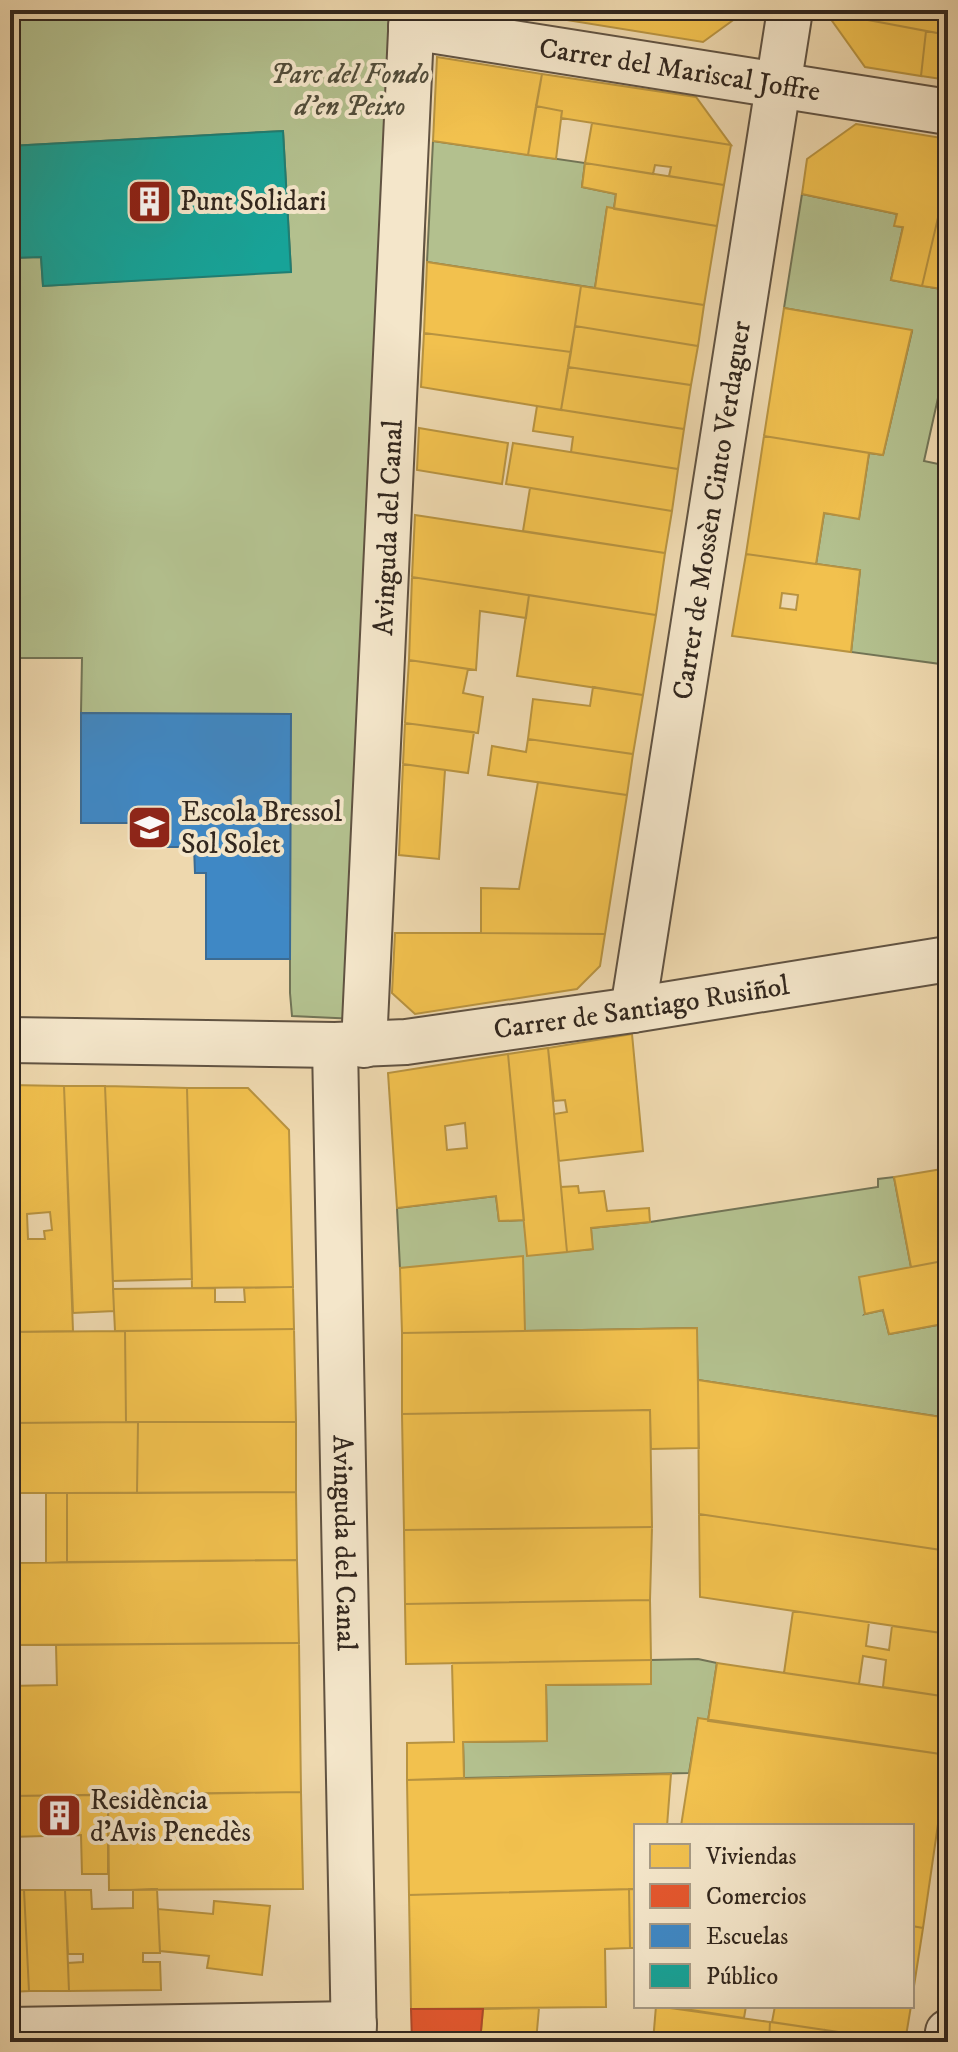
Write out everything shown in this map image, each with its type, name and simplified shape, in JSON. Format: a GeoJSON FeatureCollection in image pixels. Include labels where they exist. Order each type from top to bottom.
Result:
{"type":"FeatureCollection","features":[{"type":"Feature","properties":{"kind":"street","name":"Carrer de Mossèn Cinto Verdaguer"},"geometry":{"type":"LineString","coordinates":[[633,1010],[790,10]]}},
{"type":"Feature","properties":{"kind":"street","name":"Carrer del Mariscal Joffre"},"geometry":{"type":"LineString","coordinates":[[411,18],[948,112]]}},
{"type":"Feature","properties":{"kind":"street","name":"Avinguda del Canal"},"geometry":{"type":"LineString","coordinates":[[354,2033],[349,1045],[411,18]]}},
{"type":"Feature","properties":{"kind":"street","name":"Carrer de Santiago Rusiñol"},"geometry":{"type":"LineString","coordinates":[[10,1040],[349,1045],[406,1042],[633,1010],[948,959]]}},
{"type":"Feature","properties":{"kind":"street"},"geometry":{"type":"LineString","coordinates":[[10,2030],[354,2033]]}},
{"type":"Feature","properties":{"kind":"street"},"geometry":{"type":"LineString","coordinates":[[947,2042],[948,2032]]}},
{"type":"Feature","properties":{"kind":"green space","name":"Parc del Fondo d'en Peixo"},"geometry":{"type":"Polygon","coordinates":[[[10,10],[432,10],[423,282],[381,1015],[357,1019],[292,1016],[290,715],[81,713],[82,658],[10,658],[10,258],[41,257],[43,286],[291,271],[283,131],[10,146],[10,10]]]}},
{"type":"Feature","properties":{"kind":"green space"},"geometry":{"type":"Polygon","coordinates":[[[433,141],[585,163],[582,187],[616,194],[614,209],[607,208],[595,288],[427,262],[433,141]]]}},
{"type":"Feature","properties":{"kind":"green space"},"geometry":{"type":"Polygon","coordinates":[[[802,194],[897,214],[895,226],[903,227],[891,280],[941,289],[948,264],[948,353],[924,461],[948,466],[948,665],[851,652],[860,570],[816,564],[824,513],[859,518],[869,453],[883,455],[912,331],[784,308],[802,194]]]}},
{"type":"Feature","properties":{"kind":"green space"},"geometry":{"type":"Polygon","coordinates":[[[894,1177],[911,1267],[865,1314],[883,1310],[889,1334],[948,1323],[948,1418],[698,1380],[696,1328],[525,1331],[400,1268],[397,1208],[496,1196],[499,1221],[524,1220],[528,1255],[592,1249],[591,1228],[650,1222],[878,1187],[878,1179],[894,1177]]]}},
{"type":"Feature","properties":{"kind":"green space"},"geometry":{"type":"Polygon","coordinates":[[[698,1659],[717,1663],[708,1721],[698,1719],[689,1773],[464,1778],[463,1742],[547,1741],[546,1685],[651,1684],[651,1660],[698,1659]]]}},
{"type":"Feature","properties":{"kind":"building: Viviendas"},"geometry":{"type":"Polygon","coordinates":[[[505,10],[747,10],[703,42],[505,10]]]}},
{"type":"Feature","properties":{"kind":"building: Viviendas"},"geometry":{"type":"Polygon","coordinates":[[[832,10],[948,10],[948,35],[831,13],[832,10]]]}},
{"type":"Feature","properties":{"kind":"building: Viviendas"},"geometry":{"type":"Polygon","coordinates":[[[831,13],[926,31],[921,76],[865,67],[830,18],[831,13]]]}},
{"type":"Feature","properties":{"kind":"building: Viviendas"},"geometry":{"type":"Polygon","coordinates":[[[926,31],[948,35],[948,80],[921,76],[926,31]]]}},
{"type":"Feature","properties":{"kind":"building: Viviendas"},"geometry":{"type":"Polygon","coordinates":[[[437,57],[542,74],[528,155],[433,141],[437,57]]]}},
{"type":"Feature","properties":{"kind":"building: Viviendas"},"geometry":{"type":"Polygon","coordinates":[[[542,74],[696,97],[731,145],[561,118],[562,111],[536,106],[542,74]]]}},
{"type":"Feature","properties":{"kind":"building: Viviendas"},"geometry":{"type":"Polygon","coordinates":[[[536,106],[562,111],[556,159],[528,155],[536,106]]]}},
{"type":"Feature","properties":{"kind":"building: Viviendas"},"geometry":{"type":"Polygon","coordinates":[[[592,123],[731,145],[724,185],[669,176],[671,167],[655,165],[653,174],[585,163],[592,123]]]}},
{"type":"Feature","properties":{"kind":"building: Viviendas"},"geometry":{"type":"Polygon","coordinates":[[[856,124],[948,139],[948,175],[922,286],[891,280],[903,227],[894,226],[897,214],[802,194],[807,159],[856,124]]]}},
{"type":"Feature","properties":{"kind":"building: Viviendas"},"geometry":{"type":"Polygon","coordinates":[[[585,163],[724,185],[717,226],[614,209],[616,194],[582,187],[585,163]]]}},
{"type":"Feature","properties":{"kind":"building: Viviendas"},"geometry":{"type":"Polygon","coordinates":[[[948,175],[948,264],[942,289],[922,286],[948,175]]]}},
{"type":"Feature","properties":{"kind":"building: Viviendas"},"geometry":{"type":"Polygon","coordinates":[[[607,207],[717,226],[704,305],[595,288],[607,207]]]}},
{"type":"Feature","properties":{"kind":"building: Viviendas"},"geometry":{"type":"Polygon","coordinates":[[[427,262],[581,286],[571,352],[424,333],[427,262]]]}},
{"type":"Feature","properties":{"kind":"building: Viviendas"},"geometry":{"type":"Polygon","coordinates":[[[581,286],[704,305],[698,346],[575,326],[581,286]]]}},
{"type":"Feature","properties":{"kind":"building: Viviendas"},"geometry":{"type":"Polygon","coordinates":[[[784,308],[912,330],[883,455],[764,436],[784,308]]]}},
{"type":"Feature","properties":{"kind":"building: Viviendas"},"geometry":{"type":"Polygon","coordinates":[[[575,326],[698,346],[691,385],[568,367],[575,326]]]}},
{"type":"Feature","properties":{"kind":"building: Viviendas"},"geometry":{"type":"Polygon","coordinates":[[[424,333],[571,352],[561,410],[421,387],[424,333]]]}},
{"type":"Feature","properties":{"kind":"building: Viviendas"},"geometry":{"type":"Polygon","coordinates":[[[568,367],[691,385],[684,429],[561,410],[568,367]]]}},
{"type":"Feature","properties":{"kind":"building: Viviendas"},"geometry":{"type":"Polygon","coordinates":[[[537,406],[684,429],[678,469],[571,452],[573,437],[533,431],[537,406]]]}},
{"type":"Feature","properties":{"kind":"building: Viviendas"},"geometry":{"type":"Polygon","coordinates":[[[419,428],[508,443],[502,484],[417,470],[419,428]]]}},
{"type":"Feature","properties":{"kind":"building: Viviendas"},"geometry":{"type":"Polygon","coordinates":[[[764,436],[869,453],[859,519],[824,513],[816,564],[746,554],[764,436]]]}},
{"type":"Feature","properties":{"kind":"building: Viviendas"},"geometry":{"type":"Polygon","coordinates":[[[513,443],[678,469],[672,511],[506,484],[513,443]]]}},
{"type":"Feature","properties":{"kind":"building: Viviendas"},"geometry":{"type":"Polygon","coordinates":[[[530,488],[672,511],[665,553],[523,531],[530,488]]]}},
{"type":"Feature","properties":{"kind":"building: Viviendas"},"geometry":{"type":"Polygon","coordinates":[[[415,515],[665,553],[656,615],[412,577],[415,515]]]}},
{"type":"Feature","properties":{"kind":"building: Viviendas"},"geometry":{"type":"Polygon","coordinates":[[[746,554],[860,570],[851,652],[732,636],[746,554]],[[782,593],[780,608],[796,610],[798,595],[782,593]]]}},
{"type":"Feature","properties":{"kind":"building: Viviendas"},"geometry":{"type":"Polygon","coordinates":[[[412,577],[529,595],[526,618],[480,611],[476,670],[409,660],[412,577]]]}},
{"type":"Feature","properties":{"kind":"building: Viviendas"},"geometry":{"type":"Polygon","coordinates":[[[529,595],[656,615],[643,695],[517,676],[529,595]]]}},
{"type":"Feature","properties":{"kind":"building: Viviendas"},"geometry":{"type":"Polygon","coordinates":[[[409,660],[468,669],[463,693],[483,697],[478,733],[405,723],[409,660]]]}},
{"type":"Feature","properties":{"kind":"building: Viviendas"},"geometry":{"type":"Polygon","coordinates":[[[593,687],[643,695],[633,754],[528,739],[533,699],[590,706],[593,687]]]}},
{"type":"Feature","properties":{"kind":"building: Viviendas"},"geometry":{"type":"Polygon","coordinates":[[[405,723],[474,732],[468,773],[403,764],[405,723]]]}},
{"type":"Feature","properties":{"kind":"building: Viviendas"},"geometry":{"type":"Polygon","coordinates":[[[528,739],[633,754],[627,795],[488,775],[492,746],[526,752],[528,739]]]}},
{"type":"Feature","properties":{"kind":"building: Viviendas"},"geometry":{"type":"Polygon","coordinates":[[[403,764],[445,770],[439,859],[399,855],[403,764]]]}},
{"type":"Feature","properties":{"kind":"building: Viviendas"},"geometry":{"type":"Polygon","coordinates":[[[538,782],[627,795],[605,934],[481,933],[481,888],[519,889],[538,782]]]}},
{"type":"Feature","properties":{"kind":"building: Viviendas"},"geometry":{"type":"Polygon","coordinates":[[[395,933],[605,934],[600,966],[577,989],[415,1014],[392,993],[395,933]]]}},
{"type":"Feature","properties":{"kind":"building: Viviendas"},"geometry":{"type":"Polygon","coordinates":[[[632,1034],[643,1151],[559,1161],[554,1114],[567,1112],[565,1100],[554,1101],[548,1048],[632,1034]]]}},
{"type":"Feature","properties":{"kind":"building: Viviendas"},"geometry":{"type":"Polygon","coordinates":[[[548,1048],[567,1252],[527,1256],[508,1054],[548,1048]]]}},
{"type":"Feature","properties":{"kind":"building: Viviendas"},"geometry":{"type":"Polygon","coordinates":[[[508,1054],[524,1220],[499,1221],[496,1196],[397,1208],[388,1073],[508,1054]],[[465,1123],[445,1126],[447,1150],[467,1148],[465,1123]]]}},
{"type":"Feature","properties":{"kind":"building: Viviendas"},"geometry":{"type":"Polygon","coordinates":[[[10,1085],[64,1086],[73,1331],[10,1332],[10,1177],[20,1176],[19,1168],[10,1169],[10,1085]],[[50,1212],[27,1214],[28,1239],[45,1239],[44,1231],[52,1230],[50,1212]]]}},
{"type":"Feature","properties":{"kind":"building: Viviendas"},"geometry":{"type":"Polygon","coordinates":[[[64,1086],[105,1086],[114,1311],[73,1313],[64,1086]]]}},
{"type":"Feature","properties":{"kind":"building: Viviendas"},"geometry":{"type":"Polygon","coordinates":[[[105,1086],[187,1088],[192,1279],[113,1281],[105,1086]]]}},
{"type":"Feature","properties":{"kind":"building: Viviendas"},"geometry":{"type":"Polygon","coordinates":[[[187,1088],[248,1088],[289,1130],[293,1287],[192,1288],[187,1088]]]}},
{"type":"Feature","properties":{"kind":"building: Viviendas"},"geometry":{"type":"Polygon","coordinates":[[[948,1168],[948,1260],[911,1267],[894,1177],[948,1168]]]}},
{"type":"Feature","properties":{"kind":"building: Viviendas"},"geometry":{"type":"Polygon","coordinates":[[[578,1186],[579,1193],[604,1191],[607,1211],[649,1208],[650,1222],[591,1228],[593,1249],[567,1252],[561,1187],[578,1186]]]}},
{"type":"Feature","properties":{"kind":"building: Viviendas"},"geometry":{"type":"Polygon","coordinates":[[[523,1256],[525,1331],[402,1333],[400,1268],[523,1256]]]}},
{"type":"Feature","properties":{"kind":"building: Viviendas"},"geometry":{"type":"Polygon","coordinates":[[[948,1260],[948,1323],[889,1334],[883,1310],[865,1314],[859,1277],[948,1260]]]}},
{"type":"Feature","properties":{"kind":"building: Viviendas"},"geometry":{"type":"Polygon","coordinates":[[[293,1287],[294,1329],[115,1331],[113,1289],[215,1288],[215,1302],[245,1302],[244,1288],[293,1287]]]}},
{"type":"Feature","properties":{"kind":"building: Viviendas"},"geometry":{"type":"Polygon","coordinates":[[[697,1328],[699,1448],[651,1449],[650,1410],[402,1414],[402,1333],[697,1328]]]}},
{"type":"Feature","properties":{"kind":"building: Viviendas"},"geometry":{"type":"Polygon","coordinates":[[[294,1329],[296,1422],[126,1422],[125,1331],[294,1329]]]}},
{"type":"Feature","properties":{"kind":"building: Viviendas"},"geometry":{"type":"Polygon","coordinates":[[[125,1331],[126,1422],[10,1423],[10,1332],[125,1331]]]}},
{"type":"Feature","properties":{"kind":"building: Viviendas"},"geometry":{"type":"Polygon","coordinates":[[[698,1380],[948,1418],[948,1551],[699,1514],[698,1380]]]}},
{"type":"Feature","properties":{"kind":"building: Viviendas"},"geometry":{"type":"Polygon","coordinates":[[[650,1410],[652,1527],[404,1530],[402,1414],[650,1410]]]}},
{"type":"Feature","properties":{"kind":"building: Viviendas"},"geometry":{"type":"Polygon","coordinates":[[[138,1422],[296,1422],[296,1492],[137,1493],[138,1422]]]}},
{"type":"Feature","properties":{"kind":"building: Viviendas"},"geometry":{"type":"Polygon","coordinates":[[[138,1422],[137,1493],[10,1493],[10,1423],[138,1422]]]}},
{"type":"Feature","properties":{"kind":"building: Viviendas"},"geometry":{"type":"Polygon","coordinates":[[[296,1492],[297,1560],[67,1562],[67,1493],[296,1492]]]}},
{"type":"Feature","properties":{"kind":"building: Viviendas"},"geometry":{"type":"Polygon","coordinates":[[[46,1493],[67,1493],[67,1562],[46,1563],[46,1493]]]}},
{"type":"Feature","properties":{"kind":"building: Viviendas"},"geometry":{"type":"Polygon","coordinates":[[[699,1514],[948,1551],[948,1634],[700,1597],[699,1514]]]}},
{"type":"Feature","properties":{"kind":"building: Viviendas"},"geometry":{"type":"Polygon","coordinates":[[[652,1527],[650,1600],[405,1604],[404,1530],[652,1527]]]}},
{"type":"Feature","properties":{"kind":"building: Viviendas"},"geometry":{"type":"Polygon","coordinates":[[[297,1560],[299,1643],[10,1645],[10,1563],[297,1560]]]}},
{"type":"Feature","properties":{"kind":"building: Viviendas"},"geometry":{"type":"Polygon","coordinates":[[[650,1600],[651,1660],[406,1664],[405,1604],[650,1600]]]}},
{"type":"Feature","properties":{"kind":"building: Viviendas"},"geometry":{"type":"Polygon","coordinates":[[[793,1611],[869,1622],[866,1646],[889,1650],[892,1626],[948,1634],[948,1697],[883,1687],[886,1660],[863,1656],[859,1684],[784,1673],[793,1611]]]}},
{"type":"Feature","properties":{"kind":"building: Viviendas"},"geometry":{"type":"Polygon","coordinates":[[[299,1643],[301,1792],[10,1796],[10,1686],[57,1685],[56,1645],[299,1643]]]}},
{"type":"Feature","properties":{"kind":"building: Viviendas"},"geometry":{"type":"Polygon","coordinates":[[[651,1660],[651,1684],[546,1685],[547,1741],[463,1742],[464,1778],[407,1780],[407,1743],[454,1742],[452,1663],[651,1660]]]}},
{"type":"Feature","properties":{"kind":"building: Viviendas"},"geometry":{"type":"Polygon","coordinates":[[[717,1663],[948,1697],[948,1755],[708,1721],[717,1663]]]}},
{"type":"Feature","properties":{"kind":"building: Viviendas"},"geometry":{"type":"Polygon","coordinates":[[[698,1718],[948,1755],[923,1928],[914,1926],[914,1824],[681,1824],[698,1718]]]}},
{"type":"Feature","properties":{"kind":"building: Viviendas"},"geometry":{"type":"Polygon","coordinates":[[[671,1774],[667,1824],[634,1824],[634,1889],[409,1895],[407,1780],[671,1774]]]}},
{"type":"Feature","properties":{"kind":"building: Viviendas"},"geometry":{"type":"Polygon","coordinates":[[[301,1792],[303,1889],[109,1890],[108,1795],[301,1792]]]}},
{"type":"Feature","properties":{"kind":"building: Viviendas","name":"Residència d'Avis Penedès"},"geometry":{"type":"Polygon","coordinates":[[[108,1795],[108,1874],[82,1874],[81,1835],[10,1837],[10,1796],[108,1795]]]}},
{"type":"Feature","properties":{"kind":"building: Viviendas"},"geometry":{"type":"Polygon","coordinates":[[[157,1889],[160,1953],[143,1953],[143,1962],[160,1962],[161,1990],[69,1991],[68,1963],[83,1962],[83,1954],[68,1954],[65,1890],[91,1890],[92,1909],[133,1908],[133,1890],[157,1889]]]}},
{"type":"Feature","properties":{"kind":"building: Viviendas"},"geometry":{"type":"Polygon","coordinates":[[[629,1889],[630,1948],[605,1949],[606,2007],[411,2009],[409,1895],[629,1889]]]}},
{"type":"Feature","properties":{"kind":"building: Viviendas"},"geometry":{"type":"Polygon","coordinates":[[[629,1889],[634,1889],[634,1948],[630,1948],[629,1889]]]}},
{"type":"Feature","properties":{"kind":"building: Viviendas"},"geometry":{"type":"Polygon","coordinates":[[[10,1890],[24,1890],[29,1991],[10,1992],[10,1890]]]}},
{"type":"Feature","properties":{"kind":"building: Viviendas"},"geometry":{"type":"Polygon","coordinates":[[[24,1890],[65,1890],[69,1991],[29,1991],[24,1890]]]}},
{"type":"Feature","properties":{"kind":"building: Viviendas"},"geometry":{"type":"Polygon","coordinates":[[[214,1901],[270,1906],[262,1975],[207,1968],[209,1956],[160,1951],[158,1909],[213,1914],[214,1901]]]}},
{"type":"Feature","properties":{"kind":"building: Viviendas"},"geometry":{"type":"Polygon","coordinates":[[[914,1926],[923,1928],[914,1986],[914,1926]]]}},
{"type":"Feature","properties":{"kind":"building: Viviendas"},"geometry":{"type":"Polygon","coordinates":[[[539,2008],[536,2042],[480,2042],[483,2009],[539,2008]]]}},
{"type":"Feature","properties":{"kind":"building: Viviendas"},"geometry":{"type":"Polygon","coordinates":[[[656,2008],[770,2022],[769,2042],[653,2042],[656,2008]]]}},
{"type":"Feature","properties":{"kind":"building: Viviendas"},"geometry":{"type":"Polygon","coordinates":[[[678,2008],[746,2008],[744,2018],[678,2008]]]}},
{"type":"Feature","properties":{"kind":"building: Viviendas"},"geometry":{"type":"Polygon","coordinates":[[[775,2008],[911,2008],[905,2042],[772,2022],[775,2008]]]}},
{"type":"Feature","properties":{"kind":"building: Viviendas"},"geometry":{"type":"Polygon","coordinates":[[[770,2022],[825,2030],[824,2042],[769,2042],[770,2022]]]}},
{"type":"Feature","properties":{"kind":"building: Viviendas"},"geometry":{"type":"Polygon","coordinates":[[[825,2030],[903,2042],[824,2042],[825,2030]]]}},
{"type":"Feature","properties":{"kind":"building: Viviendas"},"geometry":{"type":"Polygon","coordinates":[[[595,2034],[653,2039],[653,2042],[594,2042],[595,2034]]]}},
{"type":"Feature","properties":{"kind":"building: Viviendas"},"geometry":{"type":"Polygon","coordinates":[[[537,2035],[594,2039],[594,2042],[536,2042],[537,2035]]]}},
{"type":"Feature","properties":{"kind":"building: Comercios"},"geometry":{"type":"Polygon","coordinates":[[[411,2009],[483,2009],[480,2042],[412,2042],[411,2009]]]}},
{"type":"Feature","properties":{"kind":"building: Escuelas"},"geometry":{"type":"Polygon","coordinates":[[[81,713],[291,714],[290,959],[206,959],[206,873],[195,873],[194,847],[149,847],[149,823],[81,823],[81,713]]]}},
{"type":"Feature","properties":{"kind":"building: Público","name":"Punt Solidari"},"geometry":{"type":"Polygon","coordinates":[[[283,131],[291,272],[43,286],[41,257],[10,258],[10,146],[283,131]]]}},
{"type":"Feature","properties":{"kind":"place","name":"Punt Solidari"},"geometry":{"type":"Point","coordinates":[149,201]}},
{"type":"Feature","properties":{"kind":"place","name":"Escola Bressol Sol Solet"},"geometry":{"type":"Point","coordinates":[150,828]}},
{"type":"Feature","properties":{"kind":"place","name":"Residència d'Avis Penedès"},"geometry":{"type":"Point","coordinates":[59,1816]}}]}
